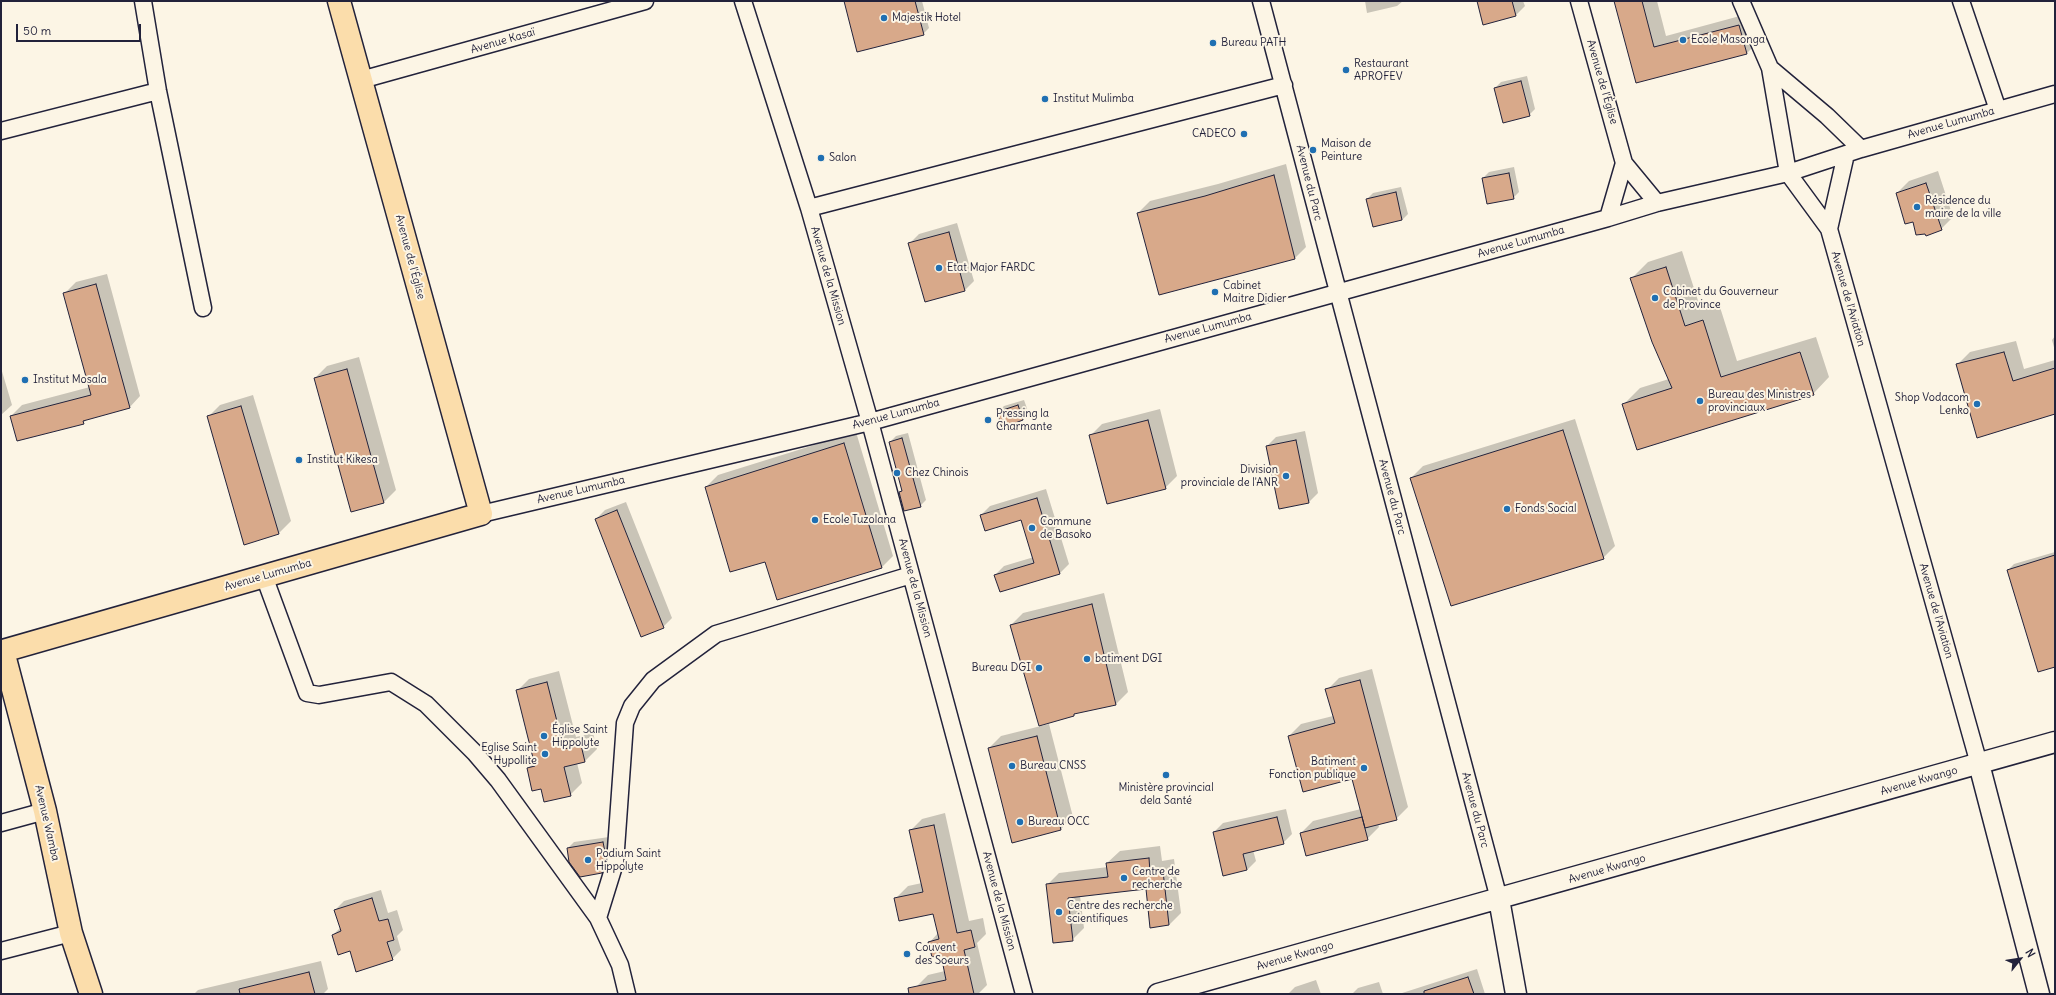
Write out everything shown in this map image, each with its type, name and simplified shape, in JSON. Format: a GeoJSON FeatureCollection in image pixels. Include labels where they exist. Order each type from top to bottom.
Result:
{"type":"FeatureCollection","features":[{"type":"Feature","properties":{"kind":"main road","name":"Avenue de l'Église"},"geometry":{"type":"LineString","coordinates":[[339,1],[481,514]]}},
{"type":"Feature","properties":{"kind":"main road","name":"Avenue Lumumba"},"geometry":{"type":"LineString","coordinates":[[2,649],[481,514]]}},
{"type":"Feature","properties":{"kind":"main road","name":"Avenue Wamba"},"geometry":{"type":"LineString","coordinates":[[2,649],[45,811],[71,933],[91,994]]}},
{"type":"Feature","properties":{"kind":"street"},"geometry":{"type":"LineString","coordinates":[[143,1],[158,91],[204,308]]}},
{"type":"Feature","properties":{"kind":"street","name":"Avenue Kasaï"},"geometry":{"type":"LineString","coordinates":[[361,80],[645,1]]}},
{"type":"Feature","properties":{"kind":"street","name":"Avenue de la Mission"},"geometry":{"type":"LineString","coordinates":[[743,1],[809,208],[870,422],[1024,994]]}},
{"type":"Feature","properties":{"kind":"street","name":"Avenue du Parc"},"geometry":{"type":"LineString","coordinates":[[1261,1],[1337,294],[1499,899],[1516,994]]}},
{"type":"Feature","properties":{"kind":"street","name":"Avenue de l'Église"},"geometry":{"type":"LineString","coordinates":[[1579,1],[1624,163]]}},
{"type":"Feature","properties":{"kind":"street"},"geometry":{"type":"LineString","coordinates":[[1741,1],[1770,68],[1788,173]]}},
{"type":"Feature","properties":{"kind":"street"},"geometry":{"type":"LineString","coordinates":[[1961,1],[1998,110]]}},
{"type":"Feature","properties":{"kind":"street"},"geometry":{"type":"LineString","coordinates":[[1770,68],[1827,116],[1854,151]]}},
{"type":"Feature","properties":{"kind":"street"},"geometry":{"type":"LineString","coordinates":[[809,208],[1284,85]]}},
{"type":"Feature","properties":{"kind":"street"},"geometry":{"type":"LineString","coordinates":[[1,130],[158,91]]}},
{"type":"Feature","properties":{"kind":"street","name":"Avenue Lumumba"},"geometry":{"type":"LineString","coordinates":[[481,514],[870,422],[1094,359],[1337,294],[1657,203],[1788,173],[1854,151],[2055,94]]}},
{"type":"Feature","properties":{"kind":"street","name":"Avenue de l'Aviation"},"geometry":{"type":"LineString","coordinates":[[1829,229],[1854,151]]}},
{"type":"Feature","properties":{"kind":"street"},"geometry":{"type":"LineString","coordinates":[[1624,163],[1657,203]]}},
{"type":"Feature","properties":{"kind":"street"},"geometry":{"type":"LineString","coordinates":[[1608,218],[1624,163]]}},
{"type":"Feature","properties":{"kind":"street","name":"Avenue de l'Aviation"},"geometry":{"type":"LineString","coordinates":[[1788,173],[1829,229],[1979,764],[2039,994]]}},
{"type":"Feature","properties":{"kind":"street"},"geometry":{"type":"LineString","coordinates":[[598,918],[615,864],[626,723],[632,706],[654,680],[716,634],[911,575]]}},
{"type":"Feature","properties":{"kind":"street"},"geometry":{"type":"LineString","coordinates":[[264,576],[307,693],[319,695],[391,682],[426,704],[475,753],[498,780],[598,918],[620,965],[627,994]]}},
{"type":"Feature","properties":{"kind":"street","name":"Avenue Kwango"},"geometry":{"type":"LineString","coordinates":[[1158,994],[2055,742]]}},
{"type":"Feature","properties":{"kind":"street"},"geometry":{"type":"LineString","coordinates":[[1,823],[45,811]]}},
{"type":"Feature","properties":{"kind":"street"},"geometry":{"type":"LineString","coordinates":[[1,951],[71,933]]}},
{"type":"Feature","properties":{"kind":"building","name":"Majestik Hotel"},"geometry":{"type":"Polygon","coordinates":[[[844,1],[915,1],[924,35],[857,52],[844,1]]]}},
{"type":"Feature","properties":{"kind":"building"},"geometry":{"type":"Polygon","coordinates":[[[1477,1],[1512,1],[1516,16],[1483,25],[1477,1]]]}},
{"type":"Feature","properties":{"kind":"building"},"geometry":{"type":"Polygon","coordinates":[[[1614,1],[1642,1],[1654,47],[1739,25],[1747,54],[1636,83],[1614,1]]]}},
{"type":"Feature","properties":{"kind":"building"},"geometry":{"type":"Polygon","coordinates":[[[1521,81],[1530,116],[1503,123],[1494,88],[1521,81]]]}},
{"type":"Feature","properties":{"kind":"building"},"geometry":{"type":"Polygon","coordinates":[[[1509,173],[1514,199],[1487,204],[1482,178],[1509,173]]]}},
{"type":"Feature","properties":{"kind":"building"},"geometry":{"type":"Polygon","coordinates":[[[1274,175],[1295,259],[1159,295],[1137,213],[1205,196],[1274,175]]]}},
{"type":"Feature","properties":{"kind":"building","name":"Résidence du maire de la ville"},"geometry":{"type":"Polygon","coordinates":[[[1926,183],[1942,230],[1926,236],[1925,234],[1916,235],[1913,222],[1905,224],[1896,193],[1926,183]]]}},
{"type":"Feature","properties":{"kind":"building"},"geometry":{"type":"Polygon","coordinates":[[[1396,192],[1402,220],[1373,227],[1366,199],[1396,192]]]}},
{"type":"Feature","properties":{"kind":"building"},"geometry":{"type":"Polygon","coordinates":[[[949,232],[965,291],[925,302],[908,243],[949,232]]]}},
{"type":"Feature","properties":{"kind":"building"},"geometry":{"type":"Polygon","coordinates":[[[1666,267],[1685,326],[1703,320],[1721,377],[1800,352],[1814,395],[1637,450],[1622,404],[1672,388],[1652,342],[1630,278],[1666,267]]]}},
{"type":"Feature","properties":{"kind":"building"},"geometry":{"type":"Polygon","coordinates":[[[96,284],[130,408],[83,421],[84,424],[17,441],[10,416],[91,395],[63,293],[96,284]]]}},
{"type":"Feature","properties":{"kind":"building"},"geometry":{"type":"Polygon","coordinates":[[[2004,352],[2013,381],[2055,368],[2055,414],[1977,438],[1956,364],[2004,352]]]}},
{"type":"Feature","properties":{"kind":"building"},"geometry":{"type":"Polygon","coordinates":[[[347,369],[384,503],[351,512],[314,378],[347,369]]]}},
{"type":"Feature","properties":{"kind":"building"},"geometry":{"type":"Polygon","coordinates":[[[1018,405],[1023,420],[1002,428],[997,412],[1018,405]]]}},
{"type":"Feature","properties":{"kind":"building"},"geometry":{"type":"Polygon","coordinates":[[[241,406],[279,534],[244,545],[207,416],[241,406]]]}},
{"type":"Feature","properties":{"kind":"building"},"geometry":{"type":"Polygon","coordinates":[[[1148,420],[1166,489],[1107,504],[1089,435],[1148,420]]]}},
{"type":"Feature","properties":{"kind":"building"},"geometry":{"type":"Polygon","coordinates":[[[1563,430],[1604,559],[1451,606],[1410,478],[1563,430]]]}},
{"type":"Feature","properties":{"kind":"building"},"geometry":{"type":"Polygon","coordinates":[[[902,438],[921,507],[904,511],[899,492],[902,491],[889,442],[902,438]]]}},
{"type":"Feature","properties":{"kind":"building"},"geometry":{"type":"Polygon","coordinates":[[[1296,440],[1309,503],[1279,509],[1266,446],[1296,440]]]}},
{"type":"Feature","properties":{"kind":"building"},"geometry":{"type":"Polygon","coordinates":[[[844,443],[882,568],[777,600],[765,562],[730,572],[705,487],[844,443]]]}},
{"type":"Feature","properties":{"kind":"building"},"geometry":{"type":"Polygon","coordinates":[[[1037,498],[1060,574],[1000,592],[994,575],[1034,563],[1021,520],[985,531],[980,515],[1037,498]]]}},
{"type":"Feature","properties":{"kind":"building"},"geometry":{"type":"Polygon","coordinates":[[[617,510],[664,628],[641,637],[595,519],[617,510]]]}},
{"type":"Feature","properties":{"kind":"building"},"geometry":{"type":"Polygon","coordinates":[[[2055,555],[2055,667],[2038,672],[2007,570],[2055,555]]]}},
{"type":"Feature","properties":{"kind":"building"},"geometry":{"type":"Polygon","coordinates":[[[1092,604],[1116,705],[1074,714],[1074,716],[1039,726],[1010,625],[1092,604]]]}},
{"type":"Feature","properties":{"kind":"building"},"geometry":{"type":"Polygon","coordinates":[[[1360,680],[1397,820],[1365,828],[1352,779],[1303,792],[1288,736],[1335,723],[1325,689],[1360,680]]]}},
{"type":"Feature","properties":{"kind":"building","name":"Église Saint Hippolyte"},"geometry":{"type":"Polygon","coordinates":[[[547,682],[564,749],[581,745],[585,762],[564,767],[571,796],[544,802],[541,789],[532,791],[527,768],[535,766],[516,690],[547,682]]]}},
{"type":"Feature","properties":{"kind":"building"},"geometry":{"type":"Polygon","coordinates":[[[1037,736],[1061,830],[1012,843],[988,748],[1037,736]]]}},
{"type":"Feature","properties":{"kind":"building"},"geometry":{"type":"Polygon","coordinates":[[[1277,817],[1284,844],[1243,854],[1247,870],[1223,876],[1213,832],[1277,817]]]}},
{"type":"Feature","properties":{"kind":"building"},"geometry":{"type":"Polygon","coordinates":[[[1362,817],[1368,840],[1306,856],[1300,833],[1362,817]]]}},
{"type":"Feature","properties":{"kind":"building"},"geometry":{"type":"Polygon","coordinates":[[[934,825],[957,933],[971,930],[975,947],[964,950],[974,994],[909,994],[908,988],[946,980],[941,955],[932,957],[928,942],[939,939],[933,914],[899,921],[894,898],[923,892],[909,830],[934,825]]]}},
{"type":"Feature","properties":{"kind":"building","name":"Podium Saint Hippolyte"},"geometry":{"type":"Polygon","coordinates":[[[603,842],[606,857],[602,873],[580,877],[569,862],[567,848],[603,842]]]}},
{"type":"Feature","properties":{"kind":"building","name":"Centre des recherche scientifiques"},"geometry":{"type":"Polygon","coordinates":[[[1149,858],[1150,872],[1163,871],[1169,925],[1150,928],[1146,889],[1068,898],[1073,941],[1053,943],[1046,884],[1108,877],[1106,863],[1149,858]]]}},
{"type":"Feature","properties":{"kind":"building"},"geometry":{"type":"Polygon","coordinates":[[[372,898],[379,921],[388,919],[394,940],[387,942],[393,960],[356,972],[350,951],[338,955],[332,935],[341,931],[334,910],[372,898]]]}},
{"type":"Feature","properties":{"kind":"building"},"geometry":{"type":"Polygon","coordinates":[[[309,972],[315,994],[240,994],[239,989],[309,972]]]}},
{"type":"Feature","properties":{"kind":"building"},"geometry":{"type":"Polygon","coordinates":[[[1468,977],[1474,994],[1424,994],[1424,991],[1468,977]]]}},
{"type":"Feature","properties":{"kind":"place","name":"Majestik Hotel"},"geometry":{"type":"Point","coordinates":[884,18]}},
{"type":"Feature","properties":{"kind":"place","name":"Ecole Masonga"},"geometry":{"type":"Point","coordinates":[1683,40]}},
{"type":"Feature","properties":{"kind":"place","name":"Bureau PATH"},"geometry":{"type":"Point","coordinates":[1213,43]}},
{"type":"Feature","properties":{"kind":"place","name":"Restaurant APROFEV"},"geometry":{"type":"Point","coordinates":[1346,70]}},
{"type":"Feature","properties":{"kind":"place","name":"Institut Mulimba"},"geometry":{"type":"Point","coordinates":[1045,99]}},
{"type":"Feature","properties":{"kind":"place","name":"CADECO"},"geometry":{"type":"Point","coordinates":[1244,134]}},
{"type":"Feature","properties":{"kind":"place","name":"Maison de Peinture"},"geometry":{"type":"Point","coordinates":[1313,150]}},
{"type":"Feature","properties":{"kind":"place","name":"Salon"},"geometry":{"type":"Point","coordinates":[821,158]}},
{"type":"Feature","properties":{"kind":"place","name":"Résidence du maire de la ville"},"geometry":{"type":"Point","coordinates":[1917,207]}},
{"type":"Feature","properties":{"kind":"place","name":"Etat Major FARDC"},"geometry":{"type":"Point","coordinates":[939,268]}},
{"type":"Feature","properties":{"kind":"place","name":"Cabinet Maitre Didier"},"geometry":{"type":"Point","coordinates":[1215,292]}},
{"type":"Feature","properties":{"kind":"place","name":"Cabinet du Gouverneur de Province"},"geometry":{"type":"Point","coordinates":[1655,298]}},
{"type":"Feature","properties":{"kind":"place","name":"Institut Mosala"},"geometry":{"type":"Point","coordinates":[25,380]}},
{"type":"Feature","properties":{"kind":"place","name":"Bureau des Ministres provinciaux"},"geometry":{"type":"Point","coordinates":[1700,401]}},
{"type":"Feature","properties":{"kind":"place","name":"Shop Vodacom Lenko"},"geometry":{"type":"Point","coordinates":[1977,404]}},
{"type":"Feature","properties":{"kind":"place","name":"Pressing la Charmante"},"geometry":{"type":"Point","coordinates":[988,420]}},
{"type":"Feature","properties":{"kind":"place","name":"Institut Kikesa"},"geometry":{"type":"Point","coordinates":[299,460]}},
{"type":"Feature","properties":{"kind":"place","name":"Chez Chinois"},"geometry":{"type":"Point","coordinates":[897,473]}},
{"type":"Feature","properties":{"kind":"place","name":"Division provinciale de l'ANR"},"geometry":{"type":"Point","coordinates":[1286,476]}},
{"type":"Feature","properties":{"kind":"place","name":"Fonds Social"},"geometry":{"type":"Point","coordinates":[1507,509]}},
{"type":"Feature","properties":{"kind":"place","name":"Ecole Tuzolana"},"geometry":{"type":"Point","coordinates":[815,520]}},
{"type":"Feature","properties":{"kind":"place","name":"Commune de Basoko"},"geometry":{"type":"Point","coordinates":[1032,528]}},
{"type":"Feature","properties":{"kind":"place","name":"batiment DGI"},"geometry":{"type":"Point","coordinates":[1087,659]}},
{"type":"Feature","properties":{"kind":"place","name":"Bureau DGI"},"geometry":{"type":"Point","coordinates":[1039,668]}},
{"type":"Feature","properties":{"kind":"place","name":"Église Saint Hippolyte"},"geometry":{"type":"Point","coordinates":[544,736]}},
{"type":"Feature","properties":{"kind":"place","name":"Eglise Saint Hypollite"},"geometry":{"type":"Point","coordinates":[545,754]}},
{"type":"Feature","properties":{"kind":"place","name":"Bureau CNSS"},"geometry":{"type":"Point","coordinates":[1012,766]}},
{"type":"Feature","properties":{"kind":"place","name":"Batiment Fonction publique"},"geometry":{"type":"Point","coordinates":[1364,768]}},
{"type":"Feature","properties":{"kind":"place","name":"Ministère provincial dela Santé"},"geometry":{"type":"Point","coordinates":[1166,775]}},
{"type":"Feature","properties":{"kind":"place","name":"Bureau OCC"},"geometry":{"type":"Point","coordinates":[1020,822]}},
{"type":"Feature","properties":{"kind":"place","name":"Podium Saint Hippolyte"},"geometry":{"type":"Point","coordinates":[588,860]}},
{"type":"Feature","properties":{"kind":"place","name":"Centre de recherche"},"geometry":{"type":"Point","coordinates":[1124,878]}},
{"type":"Feature","properties":{"kind":"place","name":"Centre des recherche scientifiques"},"geometry":{"type":"Point","coordinates":[1059,912]}},
{"type":"Feature","properties":{"kind":"place","name":"Couvent des Soeurs"},"geometry":{"type":"Point","coordinates":[907,954]}}]}
